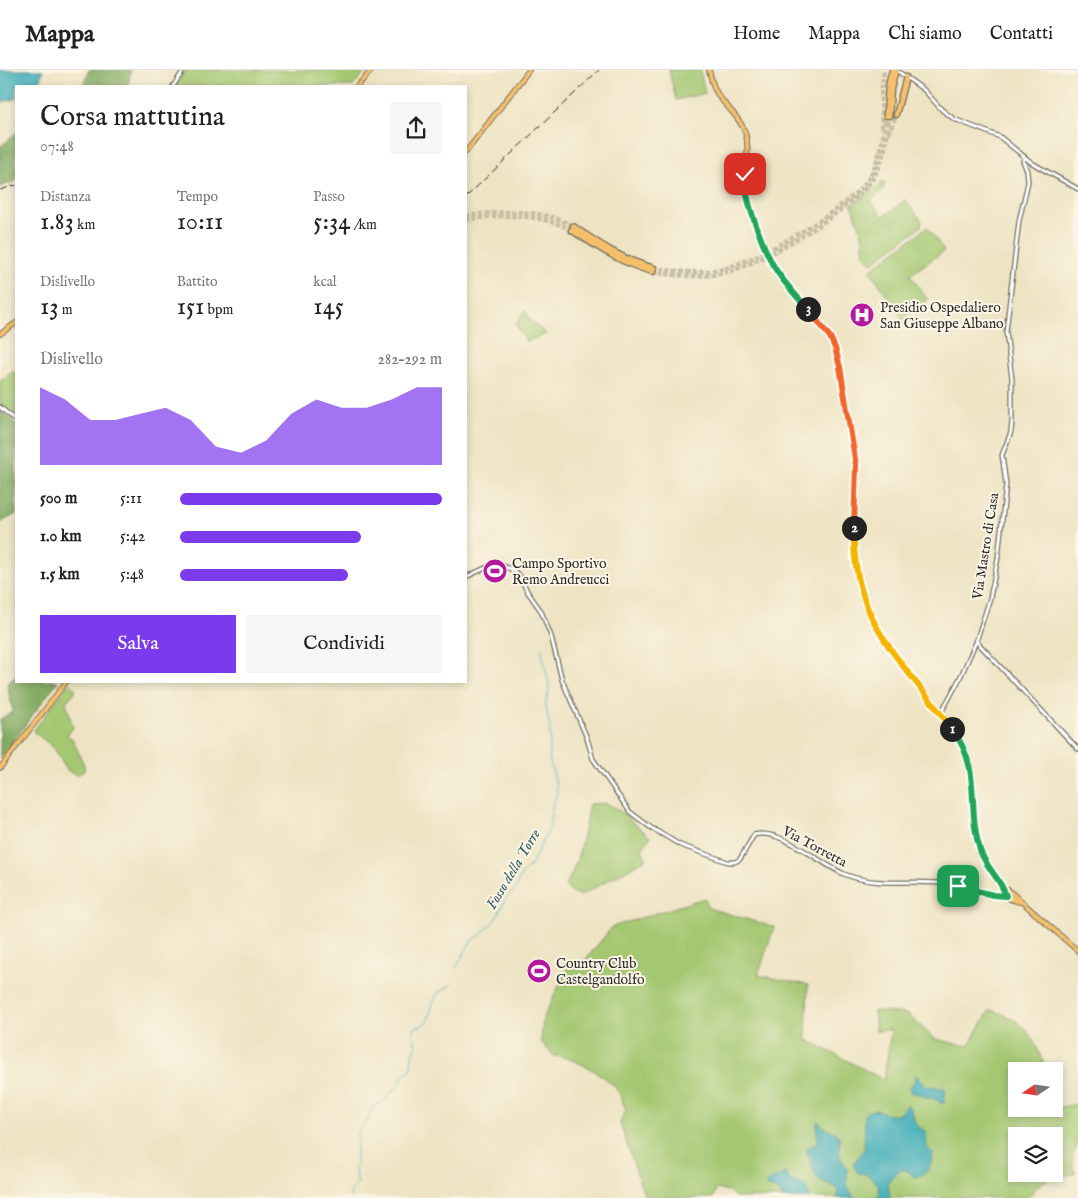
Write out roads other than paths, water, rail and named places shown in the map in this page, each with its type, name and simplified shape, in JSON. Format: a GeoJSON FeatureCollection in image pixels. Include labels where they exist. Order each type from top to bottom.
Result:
{"type":"FeatureCollection","features":[{"type":"Feature","properties":{"kind":"highway"},"geometry":{"type":"LineString","coordinates":[[888,116],[894,72]]}},
{"type":"Feature","properties":{"kind":"highway"},"geometry":{"type":"LineString","coordinates":[[896,115],[906,77]]}},
{"type":"Feature","properties":{"kind":"highway"},"geometry":{"type":"LineString","coordinates":[[572,228],[614,257],[653,270]]}},
{"type":"Feature","properties":{"kind":"main road"},"geometry":{"type":"LineString","coordinates":[[358,85],[372,70]]}},
{"type":"Feature","properties":{"kind":"main road"},"geometry":{"type":"LineString","coordinates":[[467,151],[529,70]]}},
{"type":"Feature","properties":{"kind":"main road"},"geometry":{"type":"LineString","coordinates":[[709,70],[716,92],[736,115],[746,133],[746,195],[769,257],[781,278],[828,333],[838,357],[855,455],[855,554],[864,600],[888,646],[958,736],[967,753],[972,775],[978,843],[985,862],[1007,893],[1014,898],[1014,895]]}},
{"type":"Feature","properties":{"kind":"main road"},"geometry":{"type":"LineString","coordinates":[[0,334],[15,324]]}},
{"type":"Feature","properties":{"kind":"main road"},"geometry":{"type":"LineString","coordinates":[[0,768],[65,683]]}},
{"type":"Feature","properties":{"kind":"main road"},"geometry":{"type":"LineString","coordinates":[[1007,893],[1014,895],[1020,902]]}},
{"type":"Feature","properties":{"kind":"main road"},"geometry":{"type":"LineString","coordinates":[[1007,893],[1078,951]]}},
{"type":"Feature","properties":{"kind":"street"},"geometry":{"type":"LineString","coordinates":[[174,85],[184,70]]}},
{"type":"Feature","properties":{"kind":"street"},"geometry":{"type":"LineString","coordinates":[[894,72],[906,77],[924,90],[951,117],[1000,137],[1024,158],[1078,189]]}},
{"type":"Feature","properties":{"kind":"street","name":"Via Mastro di Casa"},"geometry":{"type":"LineString","coordinates":[[940,713],[959,680],[976,642],[990,598],[998,558],[1006,484],[1002,455],[1012,424],[1012,382],[1006,332],[1018,229],[1028,182],[1024,158]]}},
{"type":"Feature","properties":{"kind":"street"},"geometry":{"type":"LineString","coordinates":[[0,406],[15,420]]}},
{"type":"Feature","properties":{"kind":"street","name":"Via Torretta"},"geometry":{"type":"LineString","coordinates":[[467,576],[496,562],[513,570],[520,576],[542,614],[551,636],[562,680],[587,738],[593,759],[626,807],[650,827],[688,849],[726,862],[739,860],[753,836],[759,834],[786,840],[836,870],[855,878],[948,884],[993,895],[1007,893]]}},
{"type":"Feature","properties":{"kind":"street"},"geometry":{"type":"LineString","coordinates":[[976,642],[1078,749]]}},
{"type":"Feature","properties":{"kind":"water"},"geometry":{"type":"Polygon","coordinates":[[[0,70],[43,70],[39,84],[15,85],[15,98],[0,102],[0,70]]]}},
{"type":"Feature","properties":{"kind":"water"},"geometry":{"type":"Polygon","coordinates":[[[916,1075],[927,1086],[944,1088],[946,1091],[944,1103],[926,1098],[921,1094],[911,1093],[909,1088],[914,1082],[916,1075]]]}},
{"type":"Feature","properties":{"kind":"water"},"geometry":{"type":"Polygon","coordinates":[[[907,1105],[912,1110],[915,1124],[926,1132],[927,1147],[933,1153],[931,1162],[928,1169],[919,1176],[914,1177],[907,1171],[900,1170],[888,1182],[890,1198],[876,1198],[880,1194],[878,1184],[866,1174],[858,1173],[853,1164],[864,1150],[865,1114],[874,1110],[895,1115],[899,1114],[907,1105]]]}},
{"type":"Feature","properties":{"kind":"water"},"geometry":{"type":"Polygon","coordinates":[[[817,1122],[840,1138],[839,1155],[847,1168],[847,1184],[854,1198],[837,1198],[838,1191],[836,1188],[822,1182],[816,1176],[806,1150],[817,1144],[817,1122]]]}},
{"type":"Feature","properties":{"kind":"water"},"geometry":{"type":"Polygon","coordinates":[[[783,1173],[786,1173],[789,1180],[806,1186],[810,1198],[787,1198],[781,1195],[778,1190],[768,1187],[767,1185],[770,1180],[778,1178],[783,1173]]]}},
{"type":"Feature","properties":{"kind":"waterway","name":"Fosso della Torre"},"geometry":{"type":"LineString","coordinates":[[456,968],[471,941],[481,935],[495,920],[505,900],[517,887],[522,874],[531,865],[549,829],[557,787],[549,756],[550,727],[546,703],[549,685],[542,648]]}},
{"type":"Feature","properties":{"kind":"waterway","name":"Fosso della Torre"},"geometry":{"type":"LineString","coordinates":[[350,1198],[351,1190],[358,1183],[355,1173],[358,1131],[367,1122],[373,1106],[386,1100],[391,1092],[401,1083],[401,1077],[411,1069],[412,1057],[416,1047],[413,1032],[415,1028],[427,1023],[437,995],[452,983]]}},
{"type":"Feature","properties":{"kind":"tunnel"},"geometry":{"type":"LineString","coordinates":[[882,128],[881,95],[884,70]]}},
{"type":"Feature","properties":{"kind":"tunnel"},"geometry":{"type":"LineString","coordinates":[[889,134],[896,115]]}},
{"type":"Feature","properties":{"kind":"tunnel"},"geometry":{"type":"LineString","coordinates":[[654,268],[688,272],[722,269],[756,256],[800,233],[841,206],[867,181],[878,158],[886,116]]}},
{"type":"Feature","properties":{"kind":"tunnel"},"geometry":{"type":"LineString","coordinates":[[653,272],[689,276],[724,273],[740,268],[782,248],[827,220],[863,191],[873,178],[885,148],[889,116]]}},
{"type":"Feature","properties":{"kind":"tunnel"},"geometry":{"type":"LineString","coordinates":[[467,216],[521,212],[548,216],[573,226]]}},
{"type":"Feature","properties":{"kind":"tunnel"},"geometry":{"type":"LineString","coordinates":[[467,220],[520,216],[546,220],[571,230]]}},
{"type":"Feature","properties":{"kind":"railway"},"geometry":{"type":"LineString","coordinates":[[467,196],[599,70]]}},
{"type":"Feature","properties":{"kind":"railway"},"geometry":{"type":"LineString","coordinates":[[0,190],[15,185]]}},
{"type":"Feature","properties":{"kind":"place","name":"Presidio Ospedaliero San Giuseppe Albano"},"geometry":{"type":"Point","coordinates":[862,315]}},
{"type":"Feature","properties":{"kind":"place","name":"Campo Sportivo Remo Andreucci"},"geometry":{"type":"Point","coordinates":[495,571]}},
{"type":"Feature","properties":{"kind":"place","name":"Country Club Castelgandolfo"},"geometry":{"type":"Point","coordinates":[539,971]}}]}
